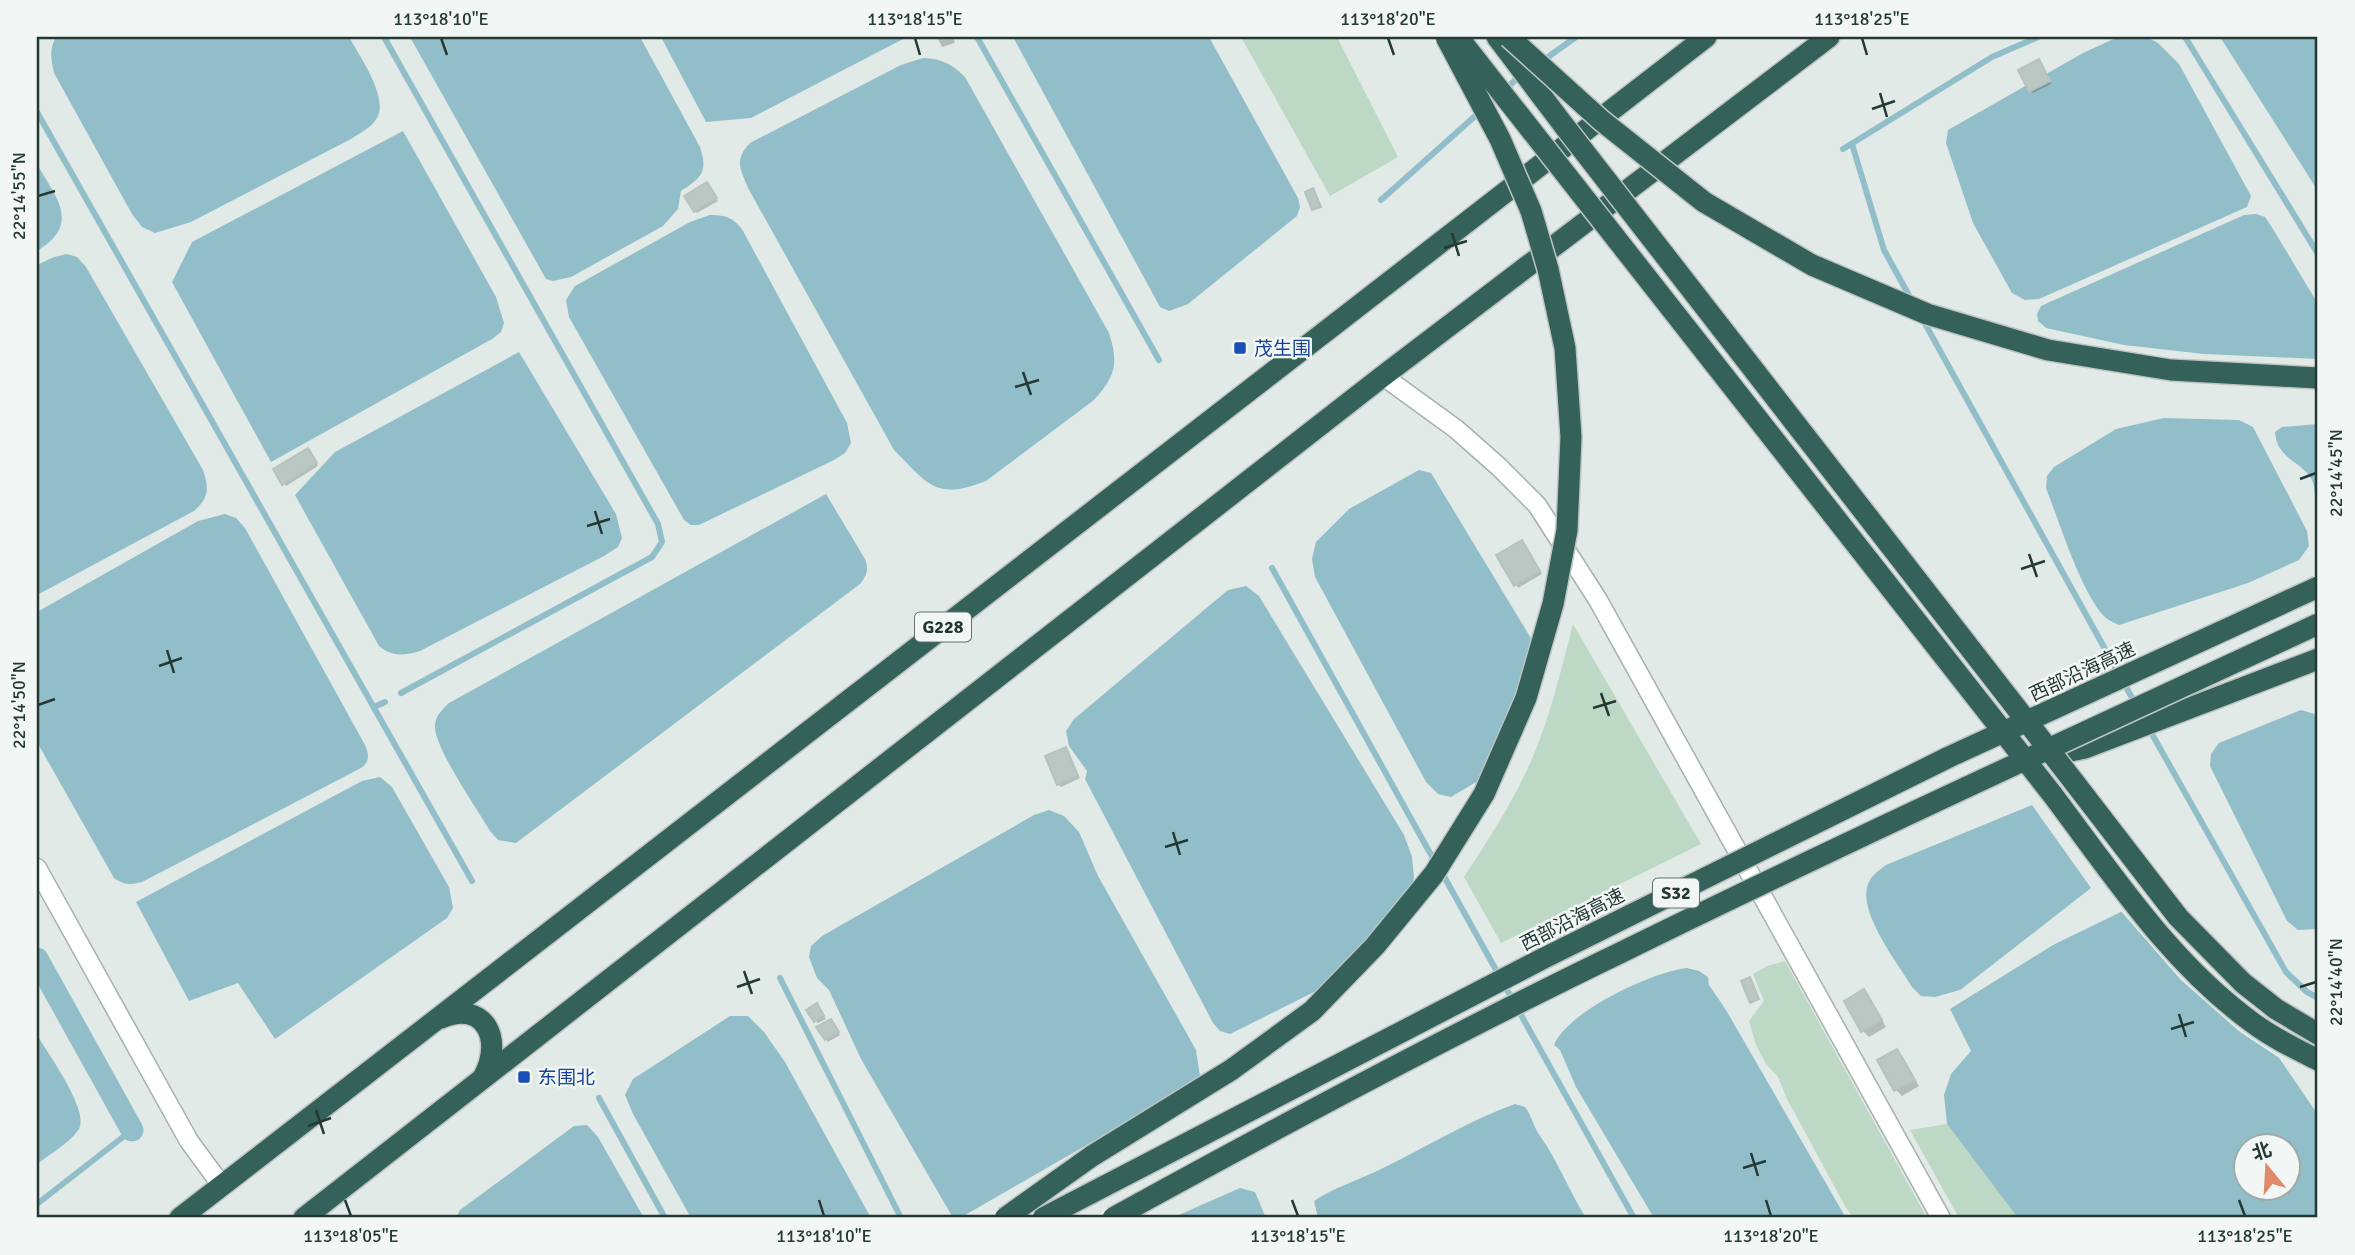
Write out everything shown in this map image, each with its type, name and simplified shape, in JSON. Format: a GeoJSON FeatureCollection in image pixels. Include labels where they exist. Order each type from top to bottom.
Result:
{"type":"FeatureCollection","features":[{"type":"Feature","properties":{"kind":"highway"},"geometry":{"type":"LineString","coordinates":[[1005,1218],[1092,1156],[1231,1070],[1312,1011],[1375,946],[1434,874],[1484,794],[1526,698],[1553,604],[1567,530],[1571,437],[1565,348],[1548,269],[1531,211],[1500,139],[1446,37]]}},
{"type":"Feature","properties":{"kind":"highway"},"geometry":{"type":"LineString","coordinates":[[1458,37],[2052,794],[2151,925],[2200,977],[2253,1023],[2318,1060]]}},
{"type":"Feature","properties":{"kind":"highway"},"geometry":{"type":"LineString","coordinates":[[1497,37],[2178,917],[2243,982],[2276,1009],[2318,1034]]}},
{"type":"Feature","properties":{"kind":"highway"},"geometry":{"type":"LineString","coordinates":[[1509,37],[1602,121],[1704,202],[1812,265],[1927,314],[2048,350],[2171,370],[2318,378]]}},
{"type":"Feature","properties":{"kind":"highway","name":"G228"},"geometry":{"type":"LineString","coordinates":[[180,1218],[1706,37]]}},
{"type":"Feature","properties":{"kind":"highway"},"geometry":{"type":"LineString","coordinates":[[303,1218],[1383,376],[1829,37]]}},
{"type":"Feature","properties":{"kind":"highway","name":"西部沿海高速"},"geometry":{"type":"LineString","coordinates":[[1043,1218],[1544,958],[1949,757],[2318,587]]}},
{"type":"Feature","properties":{"kind":"highway","name":"S32"},"geometry":{"type":"LineString","coordinates":[[1113,1218],[1260,1137],[1618,953],[2051,747],[2318,624]]}},
{"type":"Feature","properties":{"kind":"highway"},"geometry":{"type":"LineString","coordinates":[[2051,747],[2066,752],[2085,748],[2318,659]]}},
{"type":"Feature","properties":{"kind":"highway"},"geometry":{"type":"LineString","coordinates":[[437,1020],[464,1012],[476,1017],[486,1026],[493,1050],[490,1065],[483,1078]]}},
{"type":"Feature","properties":{"kind":"street"},"geometry":{"type":"LineString","coordinates":[[1383,376],[1455,429],[1537,505],[1598,600],[1941,1218]]}},
{"type":"Feature","properties":{"kind":"street"},"geometry":{"type":"LineString","coordinates":[[37,868],[188,1140],[222,1186]]}},
{"type":"Feature","properties":{"kind":"green space"},"geometry":{"type":"Polygon","coordinates":[[[1241,37],[1337,37],[1398,157],[1330,196],[1241,37]]]}},
{"type":"Feature","properties":{"kind":"green space"},"geometry":{"type":"Polygon","coordinates":[[[1573,624],[1701,844],[1501,943],[1464,877],[1504,813],[1533,756],[1553,700],[1573,624]]]}},
{"type":"Feature","properties":{"kind":"green space"},"geometry":{"type":"Polygon","coordinates":[[[1785,961],[1927,1218],[1854,1218],[1787,1099],[1778,1077],[1766,1064],[1756,1045],[1749,1021],[1764,1001],[1753,974],[1767,966],[1785,961]]]}},
{"type":"Feature","properties":{"kind":"green space"},"geometry":{"type":"Polygon","coordinates":[[[1947,1124],[2018,1218],[1959,1218],[1910,1130],[1947,1124]]]}},
{"type":"Feature","properties":{"kind":"water"},"geometry":{"type":"Polygon","coordinates":[[[56,37],[349,37],[376,88],[380,110],[372,125],[351,139],[191,222],[155,233],[142,227],[132,214],[54,73],[51,54],[56,37]]]}},
{"type":"Feature","properties":{"kind":"water"},"geometry":{"type":"Polygon","coordinates":[[[410,37],[640,37],[700,147],[703,163],[701,174],[681,191],[678,209],[663,226],[571,277],[553,281],[546,279],[410,37]]]}},
{"type":"Feature","properties":{"kind":"water"},"geometry":{"type":"Polygon","coordinates":[[[661,37],[907,37],[751,118],[706,122],[661,37]]]}},
{"type":"Feature","properties":{"kind":"water"},"geometry":{"type":"Polygon","coordinates":[[[1013,37],[1209,37],[1298,198],[1300,207],[1297,216],[1188,304],[1169,311],[1160,307],[1013,37]]]}},
{"type":"Feature","properties":{"kind":"water"},"geometry":{"type":"Polygon","coordinates":[[[2118,37],[2147,37],[2158,43],[2179,64],[2251,196],[2247,207],[2039,299],[2025,300],[2012,293],[1973,223],[1946,143],[1948,130],[2083,53],[2118,37]]]}},
{"type":"Feature","properties":{"kind":"water"},"geometry":{"type":"Polygon","coordinates":[[[2220,37],[2318,37],[2318,191],[2220,37]]]}},
{"type":"Feature","properties":{"kind":"water"},"geometry":{"type":"Polygon","coordinates":[[[923,58],[946,63],[965,77],[1109,333],[1114,353],[1111,377],[1094,400],[986,481],[955,489],[934,486],[894,450],[748,188],[740,164],[742,154],[750,143],[901,65],[923,58]]]}},
{"type":"Feature","properties":{"kind":"water"},"geometry":{"type":"Polygon","coordinates":[[[403,131],[496,297],[504,323],[501,332],[271,462],[172,282],[192,242],[403,131]]]}},
{"type":"Feature","properties":{"kind":"water"},"geometry":{"type":"Polygon","coordinates":[[[37,164],[57,199],[62,221],[59,231],[51,241],[37,251],[37,164]]]}},
{"type":"Feature","properties":{"kind":"water"},"geometry":{"type":"Polygon","coordinates":[[[2256,214],[2265,217],[2318,304],[2318,359],[2204,354],[2124,345],[2046,328],[2038,321],[2037,314],[2041,306],[2244,215],[2256,214]]]}},
{"type":"Feature","properties":{"kind":"water"},"geometry":{"type":"Polygon","coordinates":[[[710,215],[729,218],[743,231],[847,423],[851,443],[845,453],[834,460],[699,525],[691,525],[684,520],[569,317],[566,300],[575,286],[690,222],[710,215]]]}},
{"type":"Feature","properties":{"kind":"water"},"geometry":{"type":"Polygon","coordinates":[[[67,254],[77,257],[86,267],[203,470],[206,492],[203,502],[194,511],[37,595],[37,265],[67,254]]]}},
{"type":"Feature","properties":{"kind":"water"},"geometry":{"type":"Polygon","coordinates":[[[519,352],[616,514],[622,538],[618,547],[604,556],[420,651],[403,655],[389,652],[379,646],[295,495],[335,452],[519,352]]]}},
{"type":"Feature","properties":{"kind":"water"},"geometry":{"type":"Polygon","coordinates":[[[2164,418],[2239,420],[2253,427],[2307,531],[2309,546],[2299,560],[2248,583],[2119,625],[2101,613],[2085,586],[2046,488],[2047,476],[2054,467],[2116,429],[2164,418]]]}},
{"type":"Feature","properties":{"kind":"water"},"geometry":{"type":"Polygon","coordinates":[[[2318,424],[2318,519],[2312,480],[2280,449],[2275,432],[2282,427],[2318,424]]]}},
{"type":"Feature","properties":{"kind":"water"},"geometry":{"type":"Polygon","coordinates":[[[1419,470],[1431,473],[1535,645],[1488,775],[1451,797],[1438,794],[1426,782],[1315,577],[1312,559],[1316,542],[1349,509],[1419,470]]]}},
{"type":"Feature","properties":{"kind":"water"},"geometry":{"type":"Polygon","coordinates":[[[826,494],[865,559],[867,572],[860,584],[516,843],[498,840],[448,762],[436,735],[435,725],[444,708],[826,494]]]}},
{"type":"Feature","properties":{"kind":"water"},"geometry":{"type":"Polygon","coordinates":[[[225,514],[236,518],[245,528],[365,745],[367,760],[361,768],[142,882],[124,883],[114,878],[37,742],[37,612],[198,521],[225,514]]]}},
{"type":"Feature","properties":{"kind":"water"},"geometry":{"type":"Polygon","coordinates":[[[1246,586],[1259,596],[1404,835],[1412,857],[1414,877],[1410,893],[1350,960],[1316,991],[1230,1034],[1220,1031],[1213,1023],[1085,779],[1087,771],[1069,746],[1066,731],[1074,719],[1228,590],[1246,586]]]}},
{"type":"Feature","properties":{"kind":"water"},"geometry":{"type":"Polygon","coordinates":[[[2301,710],[2318,715],[2318,929],[2298,930],[2287,921],[2210,766],[2211,754],[2219,743],[2301,710]]]}},
{"type":"Feature","properties":{"kind":"water"},"geometry":{"type":"Polygon","coordinates":[[[380,777],[392,787],[449,887],[453,908],[447,918],[275,1039],[238,983],[189,1001],[136,902],[362,781],[380,777]]]}},
{"type":"Feature","properties":{"kind":"water"},"geometry":{"type":"Polygon","coordinates":[[[2032,805],[2091,888],[1960,990],[1935,997],[1921,996],[1912,987],[1879,935],[1867,905],[1866,891],[1870,880],[1886,865],[2032,805]]]}},
{"type":"Feature","properties":{"kind":"water"},"geometry":{"type":"Polygon","coordinates":[[[1049,810],[1064,816],[1079,832],[1098,876],[1196,1050],[1200,1076],[1158,1104],[960,1218],[953,1218],[861,1059],[829,990],[817,978],[809,957],[811,946],[822,936],[1034,815],[1049,810]]]}},
{"type":"Feature","properties":{"kind":"water"},"geometry":{"type":"Polygon","coordinates":[[[2131,907],[2211,958],[2318,1115],[2318,1218],[2018,1218],[1947,1124],[1944,1095],[1951,1074],[1971,1051],[1950,1009],[2053,945],[2131,907]]]}},
{"type":"Feature","properties":{"kind":"water"},"geometry":{"type":"Polygon","coordinates":[[[1687,968],[1708,977],[1709,985],[1846,1218],[1654,1218],[1576,1087],[1560,1050],[1554,1045],[1562,1032],[1576,1019],[1613,995],[1653,977],[1687,968]]]}},
{"type":"Feature","properties":{"kind":"water"},"geometry":{"type":"Polygon","coordinates":[[[730,1016],[748,1016],[764,1032],[785,1062],[871,1218],[691,1218],[625,1095],[633,1079],[730,1016]]]}},
{"type":"Feature","properties":{"kind":"water"},"geometry":{"type":"Polygon","coordinates":[[[37,1035],[58,1067],[73,1096],[81,1120],[79,1129],[70,1139],[37,1164],[37,1035]]]}},
{"type":"Feature","properties":{"kind":"water"},"geometry":{"type":"Polygon","coordinates":[[[1515,1104],[1525,1107],[1586,1218],[1318,1218],[1314,1201],[1322,1196],[1515,1104]]]}},
{"type":"Feature","properties":{"kind":"water"},"geometry":{"type":"Polygon","coordinates":[[[587,1125],[598,1137],[644,1218],[456,1218],[460,1210],[574,1126],[587,1125]]]}},
{"type":"Feature","properties":{"kind":"water"},"geometry":{"type":"Polygon","coordinates":[[[1240,1188],[1255,1192],[1266,1218],[1172,1218],[1240,1188]]]}},
{"type":"Feature","properties":{"kind":"pier"},"geometry":{"type":"Polygon","coordinates":[[[2041,328],[2123,346],[2202,355],[2318,363],[2203,357],[2123,348],[2046,332],[2041,328]]]}},
{"type":"Feature","properties":{"kind":"pier"},"geometry":{"type":"Polygon","coordinates":[[[2130,904],[2214,956],[2287,1063],[2240,1032],[2181,980],[2119,909],[2130,904]]]}},
{"type":"Feature","properties":{"kind":"building"},"geometry":{"type":"Polygon","coordinates":[[[2039,59],[2050,81],[2029,92],[2018,70],[2039,59]]]}},
{"type":"Feature","properties":{"kind":"building"},"geometry":{"type":"Polygon","coordinates":[[[707,182],[717,198],[694,212],[684,196],[707,182]]]}},
{"type":"Feature","properties":{"kind":"building"},"geometry":{"type":"Polygon","coordinates":[[[1313,188],[1321,207],[1312,210],[1305,192],[1313,188]]]}},
{"type":"Feature","properties":{"kind":"building"},"geometry":{"type":"Polygon","coordinates":[[[308,448],[317,463],[282,485],[273,469],[308,448]]]}},
{"type":"Feature","properties":{"kind":"building"},"geometry":{"type":"Polygon","coordinates":[[[1522,540],[1540,571],[1514,586],[1496,555],[1522,540]]]}},
{"type":"Feature","properties":{"kind":"building"},"geometry":{"type":"Polygon","coordinates":[[[1066,747],[1078,776],[1057,785],[1045,756],[1066,747]]]}},
{"type":"Feature","properties":{"kind":"building"},"geometry":{"type":"Polygon","coordinates":[[[1750,977],[1759,999],[1750,1003],[1741,981],[1750,977]]]}},
{"type":"Feature","properties":{"kind":"building"},"geometry":{"type":"Polygon","coordinates":[[[1864,989],[1882,1020],[1861,1032],[1844,1001],[1864,989]]]}},
{"type":"Feature","properties":{"kind":"building"},"geometry":{"type":"Polygon","coordinates":[[[817,1003],[824,1016],[814,1022],[806,1010],[817,1003]]]}},
{"type":"Feature","properties":{"kind":"building"},"geometry":{"type":"Polygon","coordinates":[[[831,1019],[839,1032],[825,1040],[816,1027],[831,1019]]]}},
{"type":"Feature","properties":{"kind":"building"},"geometry":{"type":"Polygon","coordinates":[[[1897,1049],[1915,1080],[1894,1091],[1877,1060],[1897,1049]]]}},
{"type":"Feature","properties":{"kind":"waterway"},"geometry":{"type":"LineString","coordinates":[[384,37],[658,524],[662,542],[652,557],[401,693]]}},
{"type":"Feature","properties":{"kind":"waterway"},"geometry":{"type":"LineString","coordinates":[[977,37],[1159,360]]}},
{"type":"Feature","properties":{"kind":"waterway"},"geometry":{"type":"LineString","coordinates":[[1541,62],[1576,37]]}},
{"type":"Feature","properties":{"kind":"waterway"},"geometry":{"type":"LineString","coordinates":[[1843,149],[1992,57],[2038,37]]}},
{"type":"Feature","properties":{"kind":"waterway"},"geometry":{"type":"LineString","coordinates":[[2185,37],[2318,254]]}},
{"type":"Feature","properties":{"kind":"waterway"},"geometry":{"type":"LineString","coordinates":[[1381,200],[1520,76]]}},
{"type":"Feature","properties":{"kind":"waterway"},"geometry":{"type":"LineString","coordinates":[[37,112],[472,881]]}},
{"type":"Feature","properties":{"kind":"waterway"},"geometry":{"type":"LineString","coordinates":[[1852,144],[1884,250],[1912,301]]}},
{"type":"Feature","properties":{"kind":"waterway"},"geometry":{"type":"LineString","coordinates":[[1923,320],[2136,705]]}},
{"type":"Feature","properties":{"kind":"waterway"},"geometry":{"type":"LineString","coordinates":[[1272,568],[1435,862]]}},
{"type":"Feature","properties":{"kind":"waterway"},"geometry":{"type":"LineString","coordinates":[[374,707],[385,702]]}},
{"type":"Feature","properties":{"kind":"waterway"},"geometry":{"type":"LineString","coordinates":[[2148,727],[2286,972],[2307,992],[2318,998]]}},
{"type":"Feature","properties":{"kind":"waterway"},"geometry":{"type":"LineString","coordinates":[[1441,871],[1634,1218]]}},
{"type":"Feature","properties":{"kind":"waterway"},"geometry":{"type":"LineString","coordinates":[[37,959],[132,1130]]}},
{"type":"Feature","properties":{"kind":"waterway"},"geometry":{"type":"LineString","coordinates":[[780,978],[901,1218]]}},
{"type":"Feature","properties":{"kind":"waterway"},"geometry":{"type":"LineString","coordinates":[[599,1098],[665,1218]]}},
{"type":"Feature","properties":{"kind":"waterway"},"geometry":{"type":"LineString","coordinates":[[37,1204],[132,1130]]}},
{"type":"Feature","properties":{"kind":"place","name":"茂生围"},"geometry":{"type":"Point","coordinates":[1240,348]}},
{"type":"Feature","properties":{"kind":"place","name":"东围北"},"geometry":{"type":"Point","coordinates":[524,1077]}}]}
